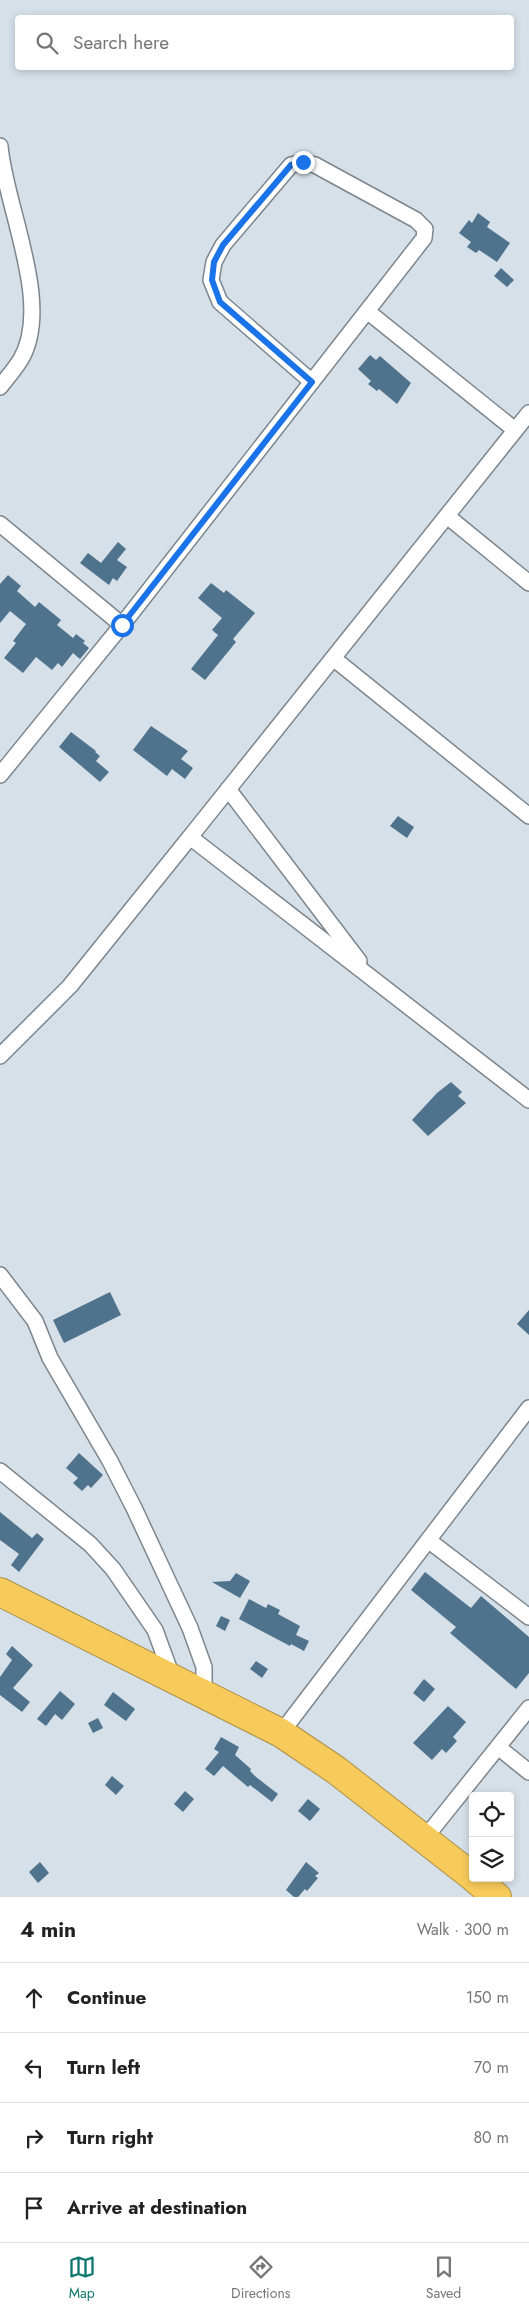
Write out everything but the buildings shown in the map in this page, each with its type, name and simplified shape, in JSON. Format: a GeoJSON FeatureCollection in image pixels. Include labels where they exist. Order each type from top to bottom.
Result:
{"type":"FeatureCollection","features":[{"type":"Feature","properties":{"kind":"highway"},"geometry":{"type":"LineString","coordinates":[[0,1592],[281,1733],[336,1770],[425,1838],[469,1875]]}},
{"type":"Feature","properties":{"kind":"highway"},"geometry":{"type":"LineString","coordinates":[[478,1882],[496,1897]]}},
{"type":"Feature","properties":{"kind":"street"},"geometry":{"type":"LineString","coordinates":[[0,146],[7,188],[23,245],[32,306],[29,336],[21,358],[0,386]]}},
{"type":"Feature","properties":{"kind":"street"},"geometry":{"type":"LineString","coordinates":[[0,775],[122,625],[312,382],[424,238],[425,229],[416,220],[315,165],[303,162],[291,165],[223,245],[214,262],[212,280],[220,302],[312,382]]}},
{"type":"Feature","properties":{"kind":"street"},"geometry":{"type":"LineString","coordinates":[[367,311],[515,430]]}},
{"type":"Feature","properties":{"kind":"street"},"geometry":{"type":"LineString","coordinates":[[0,1056],[70,986],[529,413]]}},
{"type":"Feature","properties":{"kind":"street"},"geometry":{"type":"LineString","coordinates":[[447,516],[529,583]]}},
{"type":"Feature","properties":{"kind":"street"},"geometry":{"type":"LineString","coordinates":[[0,524],[122,625]]}},
{"type":"Feature","properties":{"kind":"street"},"geometry":{"type":"LineString","coordinates":[[333,658],[529,816]]}},
{"type":"Feature","properties":{"kind":"street"},"geometry":{"type":"LineString","coordinates":[[228,789],[372,977]]}},
{"type":"Feature","properties":{"kind":"street"},"geometry":{"type":"LineString","coordinates":[[190,837],[529,1100]]}},
{"type":"Feature","properties":{"kind":"street"},"geometry":{"type":"LineString","coordinates":[[0,1274],[35,1321],[50,1358],[110,1461],[134,1508],[190,1628],[204,1668],[204,1695]]}},
{"type":"Feature","properties":{"kind":"street"},"geometry":{"type":"LineString","coordinates":[[281,1733],[529,1408]]}},
{"type":"Feature","properties":{"kind":"street"},"geometry":{"type":"LineString","coordinates":[[0,1471],[90,1544],[114,1569],[155,1630],[173,1680]]}},
{"type":"Feature","properties":{"kind":"street"},"geometry":{"type":"LineString","coordinates":[[428,1540],[529,1617]]}},
{"type":"Feature","properties":{"kind":"street"},"geometry":{"type":"LineString","coordinates":[[425,1838],[529,1708]]}},
{"type":"Feature","properties":{"kind":"street"},"geometry":{"type":"LineString","coordinates":[[498,1747],[529,1772]]}},
{"type":"Feature","properties":{"kind":"route"},"geometry":{"type":"LineString","coordinates":[[122,625],[312,382],[220,302],[212,280],[214,262],[223,245],[291,165],[303,162]]}}]}
